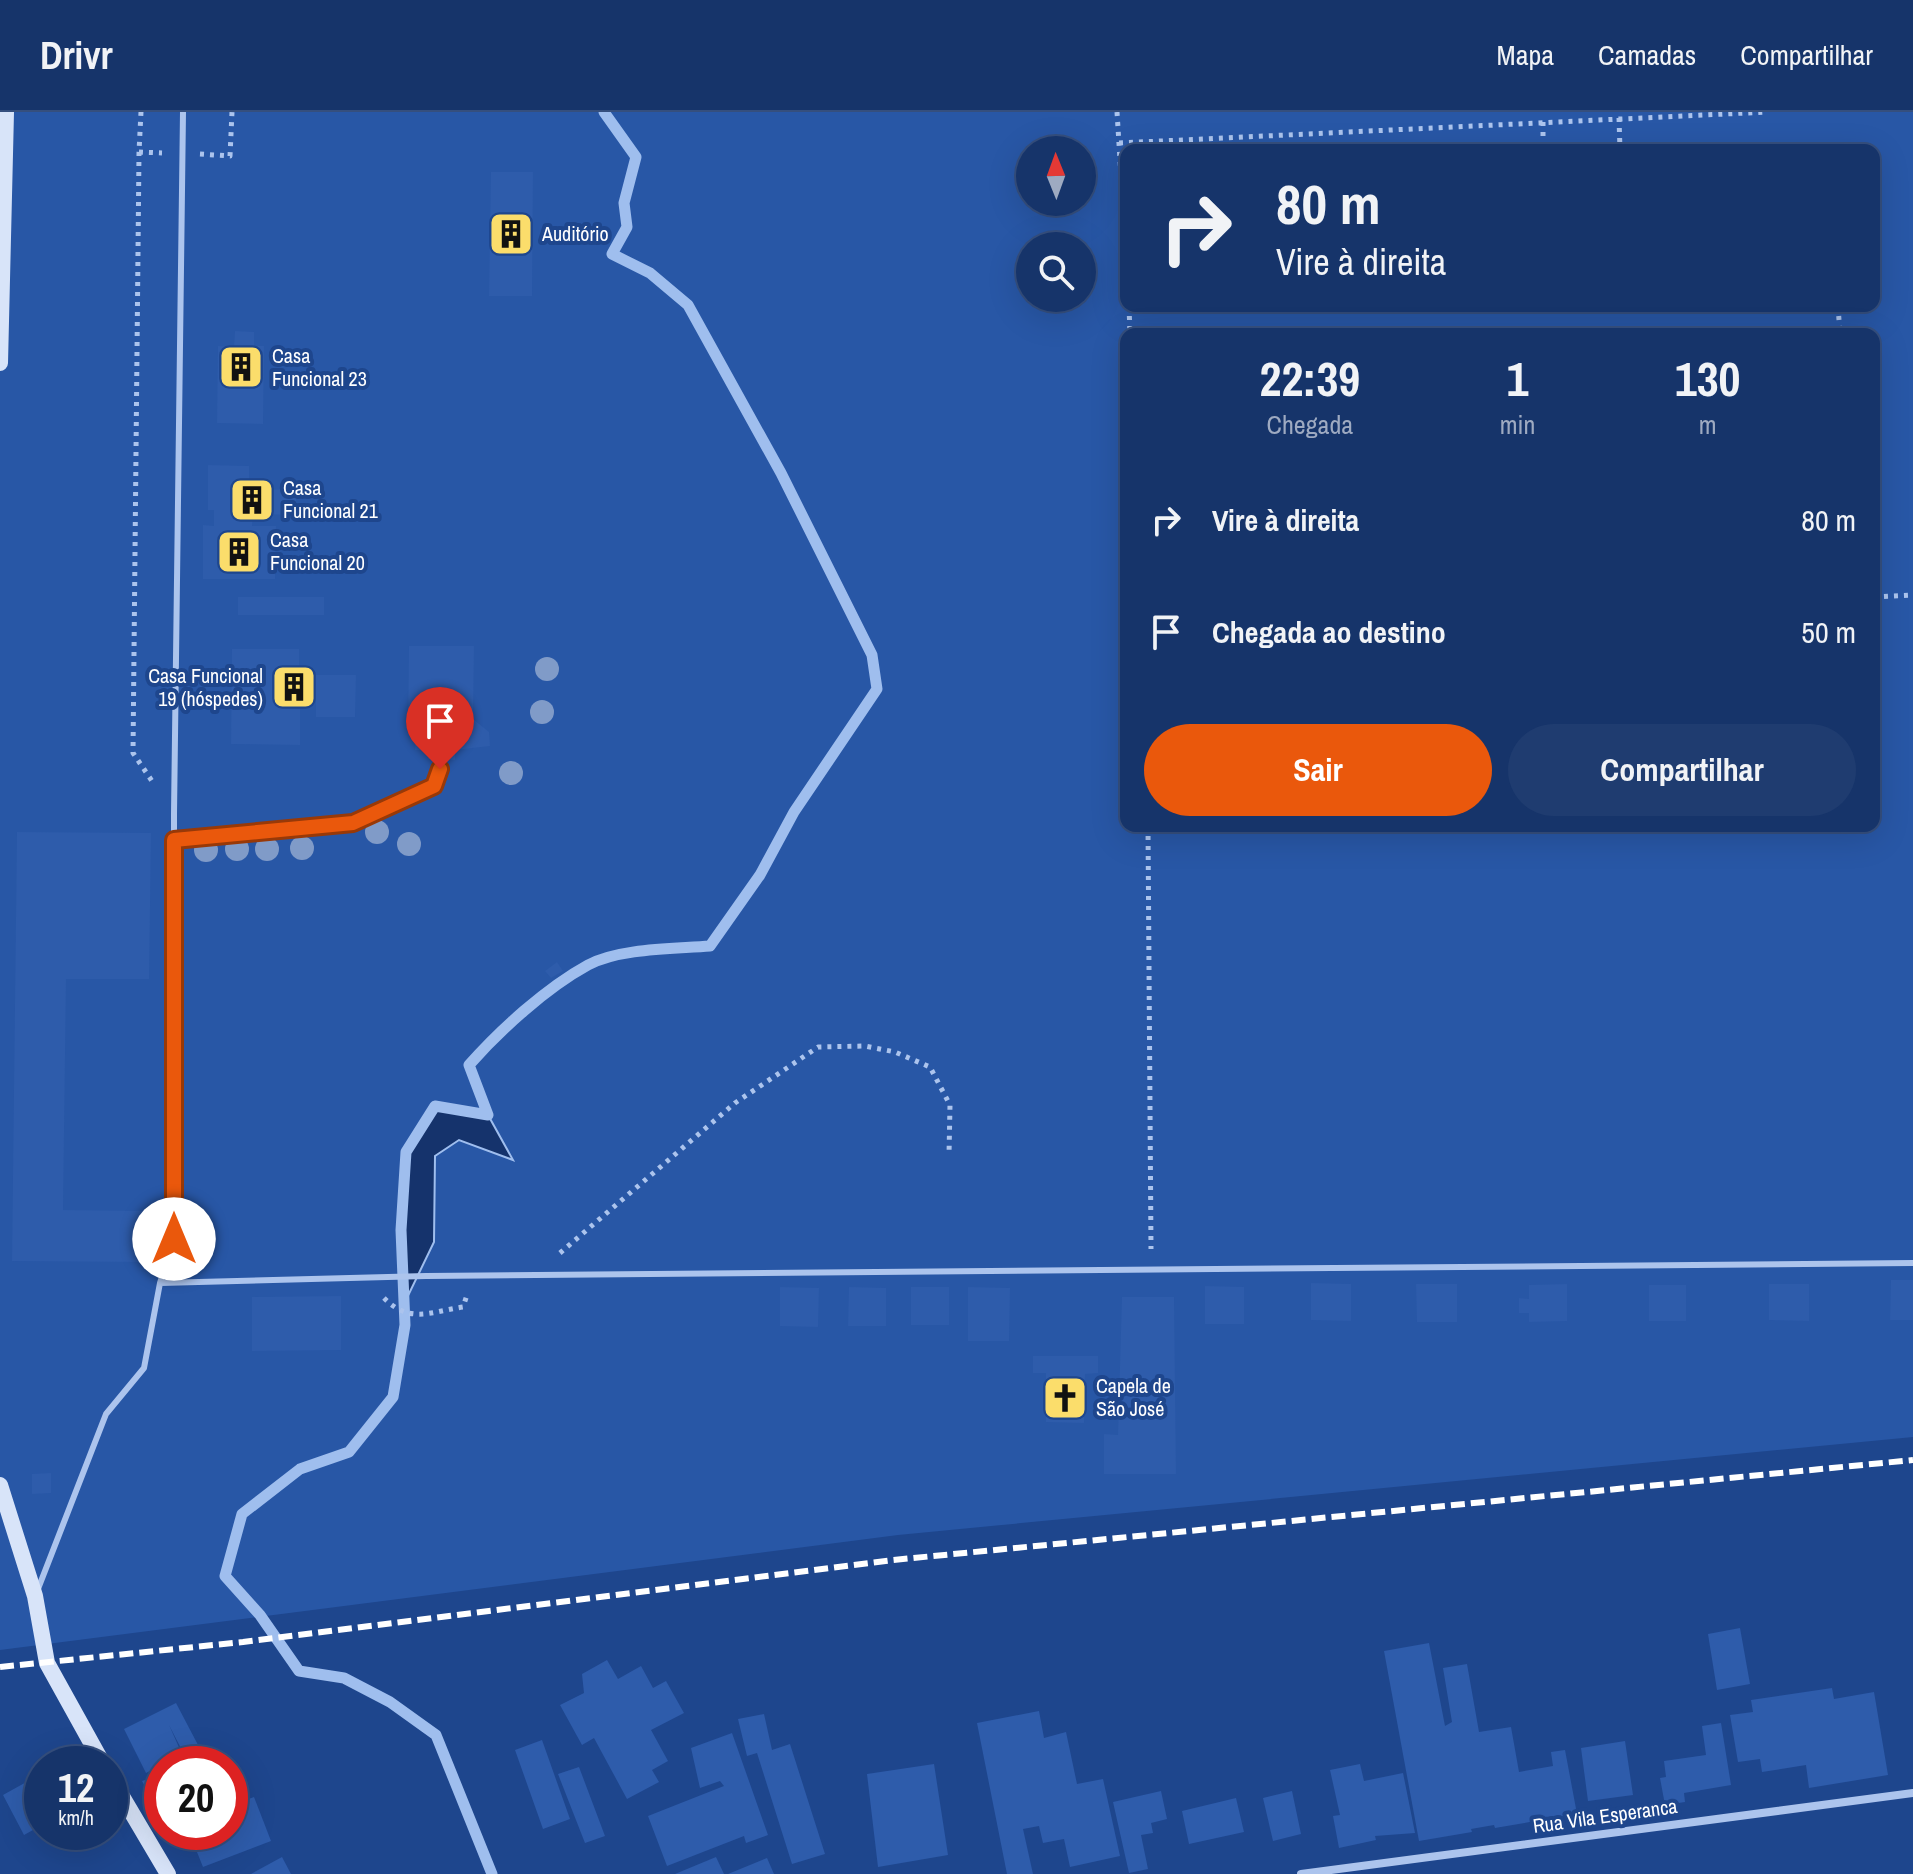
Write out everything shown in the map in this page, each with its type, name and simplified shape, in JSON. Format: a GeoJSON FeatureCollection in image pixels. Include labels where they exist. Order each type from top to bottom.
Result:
{"type":"FeatureCollection","features":[{"type":"Feature","properties":{"kind":"street"},"geometry":{"type":"LineString","coordinates":[[0,363],[6,112]]}},
{"type":"Feature","properties":{"kind":"street"},"geometry":{"type":"LineString","coordinates":[[0,1485],[35,1596],[47,1663],[93,1746]]}},
{"type":"Feature","properties":{"kind":"street","name":"Rua Vila Esperanca"},"geometry":{"type":"LineString","coordinates":[[1301,1874],[1913,1793]]}},
{"type":"Feature","properties":{"kind":"street"},"geometry":{"type":"LineString","coordinates":[[128,1806],[168,1874]]}},
{"type":"Feature","properties":{"kind":"lane"},"geometry":{"type":"LineString","coordinates":[[35,1596],[106,1414],[144,1368],[160,1283],[174,1239],[174,814],[183,112]]}},
{"type":"Feature","properties":{"kind":"lane"},"geometry":{"type":"LineString","coordinates":[[174,840],[353,823],[434,786],[440,769]]}},
{"type":"Feature","properties":{"kind":"lane"},"geometry":{"type":"LineString","coordinates":[[160,1283],[426,1276],[1913,1263]]}},
{"type":"Feature","properties":{"kind":"path"},"geometry":{"type":"LineString","coordinates":[[1117,112],[1120,151]]}},
{"type":"Feature","properties":{"kind":"path"},"geometry":{"type":"LineString","coordinates":[[1119,143],[1767,112]]}},
{"type":"Feature","properties":{"kind":"path"},"geometry":{"type":"LineString","coordinates":[[1619,118],[1620,144]]}},
{"type":"Feature","properties":{"kind":"path"},"geometry":{"type":"LineString","coordinates":[[1543,122],[1543,144]]}},
{"type":"Feature","properties":{"kind":"path"},"geometry":{"type":"LineString","coordinates":[[139,152],[133,753],[174,814]]}},
{"type":"Feature","properties":{"kind":"path"},"geometry":{"type":"LineString","coordinates":[[1880,597],[1913,595]]}},
{"type":"Feature","properties":{"kind":"path"},"geometry":{"type":"LineString","coordinates":[[1148,832],[1151,1269]]}},
{"type":"Feature","properties":{"kind":"path"},"geometry":{"type":"LineString","coordinates":[[535,1275],[735,1103],[818,1047],[865,1046],[895,1052],[930,1067],[950,1105],[949,1155]]}},
{"type":"Feature","properties":{"kind":"shaded area"},"geometry":{"type":"Polygon","coordinates":[[[0,112],[1913,112],[1913,1437],[898,1535],[0,1650],[0,112]]]}},
{"type":"Feature","properties":{"kind":"shaded area"},"geometry":{"type":"Polygon","coordinates":[[[435,1106],[488,1115],[513,1160],[459,1140],[435,1156],[434,1242],[404,1304],[401,1230],[406,1152],[435,1106]]]}},
{"type":"Feature","properties":{"kind":"building","name":"Auditório"},"geometry":{"type":"Polygon","coordinates":[[[491,172],[533,172],[532,296],[489,296],[491,172]]]}},
{"type":"Feature","properties":{"kind":"building"},"geometry":{"type":"Polygon","coordinates":[[[235,331],[254,332],[254,346],[264,346],[263,424],[217,423],[218,346],[234,347],[235,331]]]}},
{"type":"Feature","properties":{"kind":"building"},"geometry":{"type":"Polygon","coordinates":[[[208,465],[249,466],[249,489],[296,490],[296,515],[253,514],[252,526],[276,526],[275,579],[203,579],[203,525],[214,526],[214,510],[208,510],[208,465]]]}},
{"type":"Feature","properties":{"kind":"building"},"geometry":{"type":"Polygon","coordinates":[[[238,597],[324,597],[324,615],[238,615],[238,597]]]}},
{"type":"Feature","properties":{"kind":"building"},"geometry":{"type":"Polygon","coordinates":[[[409,646],[474,646],[473,719],[489,732],[490,746],[455,750],[455,760],[428,759],[429,750],[415,750],[416,732],[408,732],[409,646]]]}},
{"type":"Feature","properties":{"kind":"building","name":"Casa Funcional 19 (hóspedes)"},"geometry":{"type":"Polygon","coordinates":[[[232,649],[299,649],[299,675],[356,675],[355,717],[316,717],[316,699],[300,699],[300,745],[231,744],[232,649]]]}},
{"type":"Feature","properties":{"kind":"building"},"geometry":{"type":"Polygon","coordinates":[[[17,832],[151,833],[149,979],[66,979],[63,1210],[145,1211],[145,1262],[12,1261],[17,832]]]}},
{"type":"Feature","properties":{"kind":"building"},"geometry":{"type":"Polygon","coordinates":[[[557,962],[563,971],[551,978],[545,971],[557,962]]]}},
{"type":"Feature","properties":{"kind":"building"},"geometry":{"type":"Polygon","coordinates":[[[1891,1280],[1913,1280],[1913,1320],[1890,1320],[1891,1280]]]}},
{"type":"Feature","properties":{"kind":"building"},"geometry":{"type":"Polygon","coordinates":[[[1311,1283],[1351,1284],[1351,1321],[1311,1320],[1311,1283]]]}},
{"type":"Feature","properties":{"kind":"building"},"geometry":{"type":"Polygon","coordinates":[[[1416,1284],[1457,1284],[1457,1322],[1417,1322],[1416,1284]]]}},
{"type":"Feature","properties":{"kind":"building"},"geometry":{"type":"Polygon","coordinates":[[[1567,1284],[1567,1321],[1529,1322],[1529,1313],[1519,1313],[1519,1298],[1529,1299],[1529,1285],[1567,1284]]]}},
{"type":"Feature","properties":{"kind":"building"},"geometry":{"type":"Polygon","coordinates":[[[1769,1284],[1809,1284],[1809,1321],[1769,1320],[1769,1284]]]}},
{"type":"Feature","properties":{"kind":"building"},"geometry":{"type":"Polygon","coordinates":[[[1649,1285],[1686,1285],[1686,1321],[1649,1321],[1649,1285]]]}},
{"type":"Feature","properties":{"kind":"building"},"geometry":{"type":"Polygon","coordinates":[[[1205,1286],[1244,1287],[1244,1324],[1205,1324],[1205,1286]]]}},
{"type":"Feature","properties":{"kind":"building"},"geometry":{"type":"Polygon","coordinates":[[[780,1287],[819,1288],[818,1327],[780,1326],[780,1287]]]}},
{"type":"Feature","properties":{"kind":"building"},"geometry":{"type":"Polygon","coordinates":[[[849,1287],[886,1288],[886,1326],[848,1326],[849,1287]]]}},
{"type":"Feature","properties":{"kind":"building"},"geometry":{"type":"Polygon","coordinates":[[[911,1287],[949,1287],[949,1325],[911,1325],[911,1287]]]}},
{"type":"Feature","properties":{"kind":"building"},"geometry":{"type":"Polygon","coordinates":[[[968,1287],[1010,1288],[1009,1341],[968,1341],[968,1287]]]}},
{"type":"Feature","properties":{"kind":"building"},"geometry":{"type":"Polygon","coordinates":[[[341,1296],[341,1350],[252,1351],[252,1297],[341,1296]]]}},
{"type":"Feature","properties":{"kind":"building"},"geometry":{"type":"Polygon","coordinates":[[[1122,1297],[1174,1297],[1176,1474],[1104,1474],[1104,1434],[1118,1435],[1122,1297]]]}},
{"type":"Feature","properties":{"kind":"building","name":"Capela de São José"},"geometry":{"type":"Polygon","coordinates":[[[1033,1356],[1098,1356],[1098,1373],[1085,1374],[1084,1423],[1046,1422],[1046,1373],[1033,1373],[1033,1356]]]}},
{"type":"Feature","properties":{"kind":"building"},"geometry":{"type":"Polygon","coordinates":[[[51,1473],[51,1493],[32,1494],[32,1474],[51,1473]]]}},
{"type":"Feature","properties":{"kind":"building"},"geometry":{"type":"Polygon","coordinates":[[[1740,1628],[1750,1684],[1717,1690],[1708,1634],[1740,1628]]]}},
{"type":"Feature","properties":{"kind":"building"},"geometry":{"type":"Polygon","coordinates":[[[1429,1643],[1445,1726],[1452,1722],[1443,1668],[1467,1664],[1479,1732],[1511,1727],[1519,1772],[1553,1766],[1551,1752],[1565,1750],[1577,1814],[1495,1828],[1494,1825],[1419,1841],[1384,1651],[1429,1643]]]}},
{"type":"Feature","properties":{"kind":"building"},"geometry":{"type":"Polygon","coordinates":[[[607,1660],[618,1679],[641,1666],[653,1688],[666,1681],[684,1713],[651,1730],[668,1761],[652,1770],[659,1782],[627,1799],[594,1738],[582,1745],[560,1705],[584,1693],[582,1674],[607,1660]]]}},
{"type":"Feature","properties":{"kind":"building"},"geometry":{"type":"Polygon","coordinates":[[[1832,1688],[1834,1699],[1874,1692],[1888,1775],[1809,1788],[1806,1765],[1762,1772],[1760,1759],[1738,1762],[1730,1715],[1753,1712],[1751,1700],[1832,1688]]]}},
{"type":"Feature","properties":{"kind":"building"},"geometry":{"type":"Polygon","coordinates":[[[176,1703],[199,1746],[180,1746],[169,1725],[178,1746],[144,1746],[144,1769],[124,1729],[176,1703]]]}},
{"type":"Feature","properties":{"kind":"building"},"geometry":{"type":"Polygon","coordinates":[[[1039,1711],[1044,1738],[1066,1732],[1077,1784],[1103,1779],[1120,1856],[1070,1867],[1064,1839],[1043,1843],[1039,1826],[1023,1829],[1033,1874],[1007,1874],[977,1723],[1039,1711]]]}},
{"type":"Feature","properties":{"kind":"building"},"geometry":{"type":"Polygon","coordinates":[[[764,1714],[772,1750],[790,1744],[825,1854],[792,1864],[757,1753],[747,1756],[738,1719],[764,1714]]]}},
{"type":"Feature","properties":{"kind":"building"},"geometry":{"type":"Polygon","coordinates":[[[1721,1723],[1731,1785],[1684,1793],[1685,1802],[1665,1805],[1660,1778],[1666,1777],[1664,1761],[1706,1755],[1702,1726],[1721,1723]]]}},
{"type":"Feature","properties":{"kind":"building"},"geometry":{"type":"Polygon","coordinates":[[[732,1733],[768,1835],[746,1843],[744,1836],[667,1866],[648,1816],[724,1786],[720,1781],[700,1788],[691,1748],[732,1733]]]}},
{"type":"Feature","properties":{"kind":"building"},"geometry":{"type":"Polygon","coordinates":[[[542,1740],[570,1819],[543,1829],[515,1750],[542,1740]]]}},
{"type":"Feature","properties":{"kind":"building"},"geometry":{"type":"Polygon","coordinates":[[[1625,1741],[1633,1795],[1588,1801],[1581,1748],[1625,1741]]]}},
{"type":"Feature","properties":{"kind":"building"},"geometry":{"type":"Polygon","coordinates":[[[934,1764],[948,1855],[878,1867],[867,1774],[934,1764]]]}},
{"type":"Feature","properties":{"kind":"building"},"geometry":{"type":"Polygon","coordinates":[[[1360,1764],[1364,1781],[1403,1773],[1415,1833],[1375,1836],[1376,1840],[1339,1848],[1333,1816],[1340,1815],[1330,1770],[1360,1764]]]}},
{"type":"Feature","properties":{"kind":"building"},"geometry":{"type":"Polygon","coordinates":[[[579,1767],[605,1836],[585,1843],[558,1774],[579,1767]]]}},
{"type":"Feature","properties":{"kind":"building"},"geometry":{"type":"Polygon","coordinates":[[[24,1783],[24,1835],[3,1795],[24,1783]]]}},
{"type":"Feature","properties":{"kind":"building"},"geometry":{"type":"Polygon","coordinates":[[[1161,1791],[1167,1819],[1151,1823],[1153,1833],[1141,1835],[1148,1869],[1129,1873],[1113,1802],[1161,1791]]]}},
{"type":"Feature","properties":{"kind":"building"},"geometry":{"type":"Polygon","coordinates":[[[1292,1791],[1301,1834],[1273,1841],[1263,1798],[1292,1791]]]}},
{"type":"Feature","properties":{"kind":"building"},"geometry":{"type":"Polygon","coordinates":[[[254,1797],[271,1841],[248,1850],[248,1799],[254,1797]]]}},
{"type":"Feature","properties":{"kind":"building"},"geometry":{"type":"Polygon","coordinates":[[[1236,1798],[1244,1832],[1189,1844],[1182,1811],[1236,1798]]]}},
{"type":"Feature","properties":{"kind":"building"},"geometry":{"type":"Polygon","coordinates":[[[196,1850],[247,1850],[203,1867],[196,1850]]]}},
{"type":"Feature","properties":{"kind":"building"},"geometry":{"type":"Polygon","coordinates":[[[282,1857],[291,1874],[251,1874],[282,1857]]]}},
{"type":"Feature","properties":{"kind":"building"},"geometry":{"type":"Polygon","coordinates":[[[716,1857],[724,1874],[675,1874],[716,1857]]]}},
{"type":"Feature","properties":{"kind":"building"},"geometry":{"type":"Polygon","coordinates":[[[767,1858],[774,1874],[728,1874],[767,1858]]]}},
{"type":"Feature","properties":{"kind":"waterway"},"geometry":{"type":"LineString","coordinates":[[492,1874],[436,1735],[390,1702],[344,1678],[299,1671],[260,1615],[225,1576],[242,1514],[300,1469],[349,1452],[393,1397],[405,1325],[401,1230],[406,1152],[435,1106],[488,1115],[469,1065],[524,1010],[588,965],[631,952],[710,946],[760,875],[794,812],[877,689],[872,655],[781,473],[688,305],[650,273],[612,254],[627,227],[624,203],[636,157],[604,112]]}},
{"type":"Feature","properties":{"kind":"railway"},"geometry":{"type":"LineString","coordinates":[[0,1667],[243,1642],[893,1560],[1913,1460]]}},
{"type":"Feature","properties":{"kind":"place","name":"Auditório"},"geometry":{"type":"Point","coordinates":[511,234]}},
{"type":"Feature","properties":{"kind":"place","name":"Casa Funcional 23"},"geometry":{"type":"Point","coordinates":[241,367]}},
{"type":"Feature","properties":{"kind":"place","name":"Casa Funcional 21"},"geometry":{"type":"Point","coordinates":[252,500]}},
{"type":"Feature","properties":{"kind":"place","name":"Casa Funcional 20"},"geometry":{"type":"Point","coordinates":[239,552]}},
{"type":"Feature","properties":{"kind":"place","name":"Casa Funcional 19 (hóspedes)"},"geometry":{"type":"Point","coordinates":[294,687]}},
{"type":"Feature","properties":{"kind":"place","name":"Capela de São José"},"geometry":{"type":"Point","coordinates":[1065,1398]}},
{"type":"Feature","properties":{"kind":"route"},"geometry":{"type":"LineString","coordinates":[[174,1239],[174,840],[353,823],[434,786],[440,769]]}}]}
